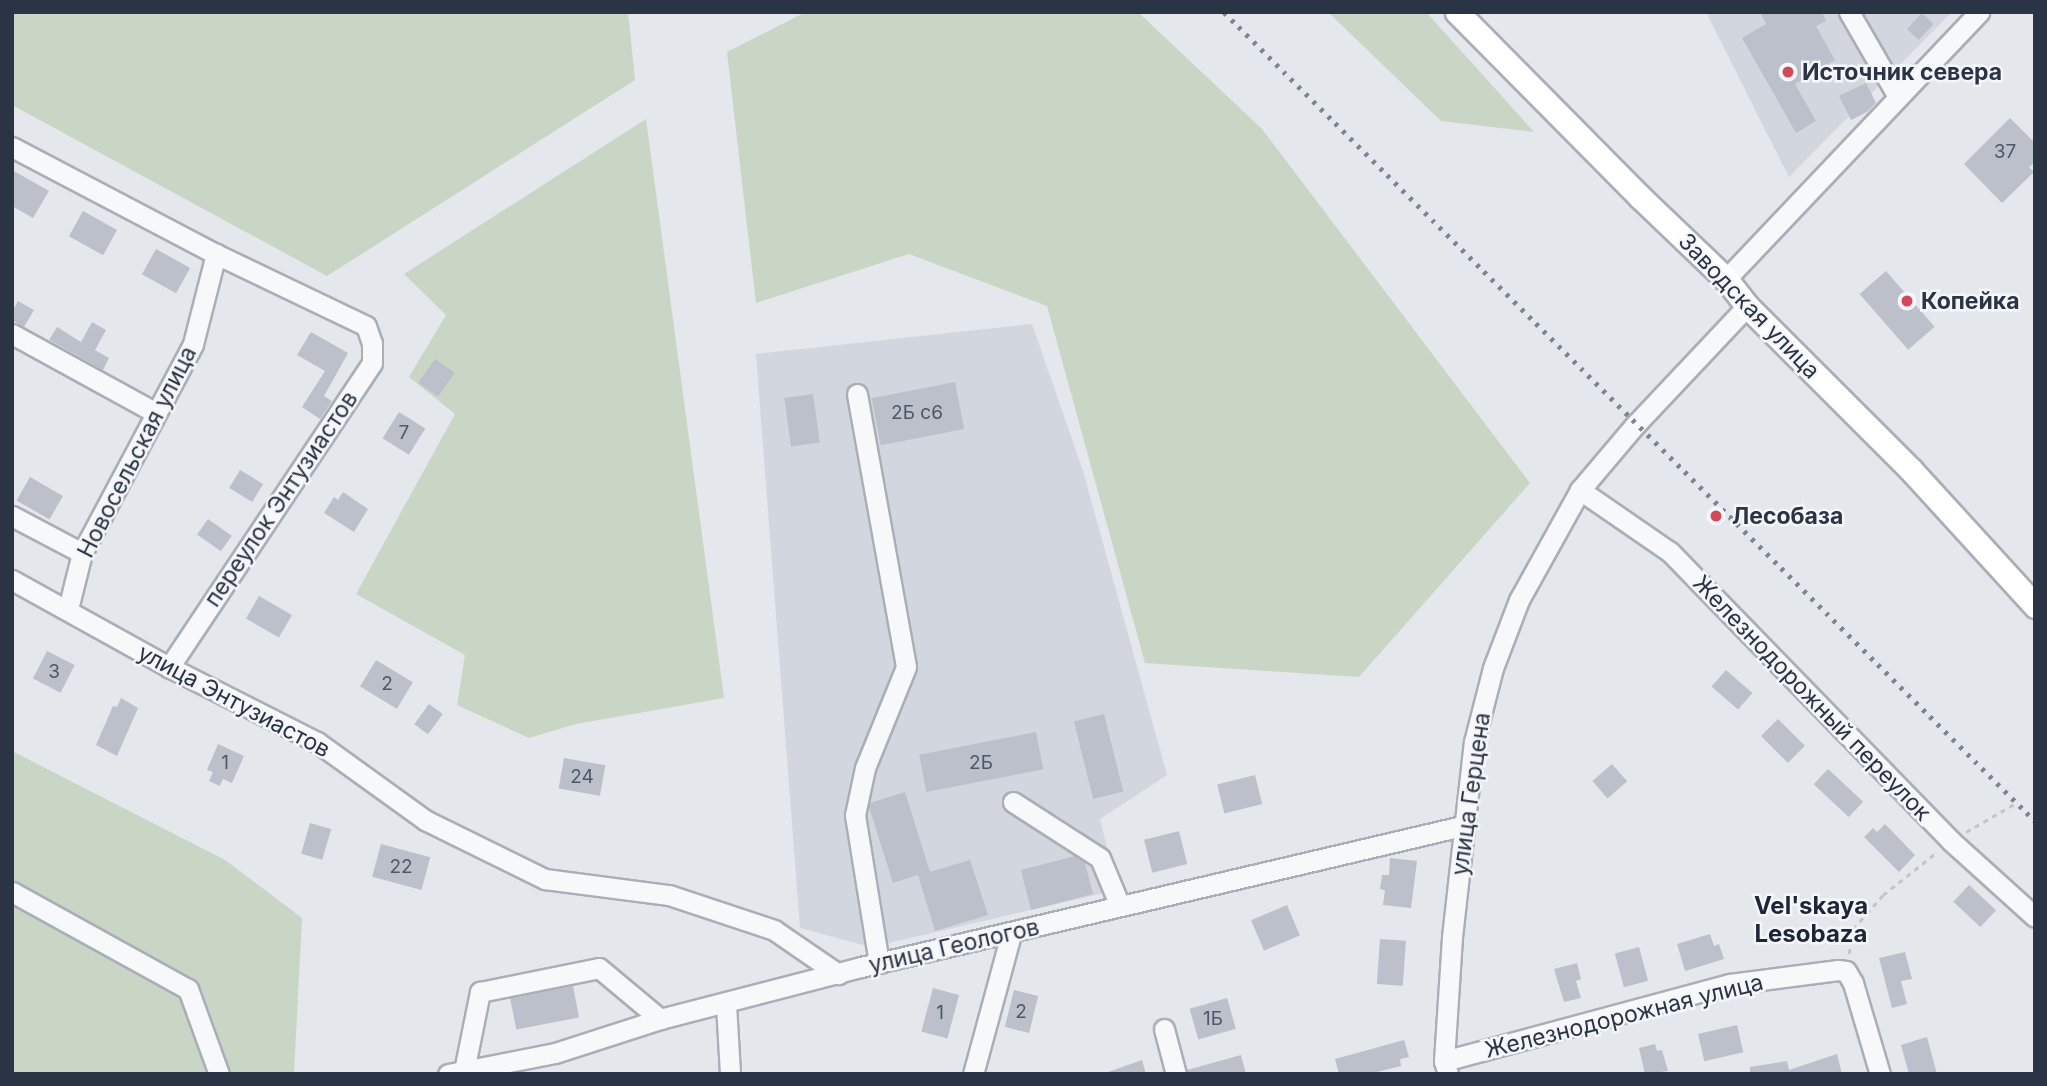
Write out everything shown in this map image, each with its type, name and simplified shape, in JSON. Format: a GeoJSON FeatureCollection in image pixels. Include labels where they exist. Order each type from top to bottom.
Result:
{"type":"FeatureCollection","features":[{"type":"Feature","properties":{"kind":"main road","name":"Заводская улица"},"geometry":{"type":"LineString","coordinates":[[1457,12],[1639,196],[1726,279],[1747,306],[1911,470],[2035,606]]}},
{"type":"Feature","properties":{"kind":"street"},"geometry":{"type":"LineString","coordinates":[[1849,12],[1898,97]]}},
{"type":"Feature","properties":{"kind":"street"},"geometry":{"type":"LineString","coordinates":[[1726,279],[1979,12]]}},
{"type":"Feature","properties":{"kind":"street"},"geometry":{"type":"LineString","coordinates":[[12,147],[216,254]]}},
{"type":"Feature","properties":{"kind":"street","name":"переулок Энтузиастов"},"geometry":{"type":"LineString","coordinates":[[169,667],[372,363],[372,343],[366,326],[216,254]]}},
{"type":"Feature","properties":{"kind":"street","name":"Новосельская улица"},"geometry":{"type":"LineString","coordinates":[[68,609],[82,553],[193,344],[216,254]]}},
{"type":"Feature","properties":{"kind":"street","name":"улица Герцена"},"geometry":{"type":"LineString","coordinates":[[1446,1068],[1462,826],[1474,742],[1493,668],[1519,600],[1580,490],[1635,425],[1747,306]]}},
{"type":"Feature","properties":{"kind":"street"},"geometry":{"type":"LineString","coordinates":[[12,334],[156,413]]}},
{"type":"Feature","properties":{"kind":"street"},"geometry":{"type":"LineString","coordinates":[[857,394],[906,667],[865,768],[855,815],[879,963]]}},
{"type":"Feature","properties":{"kind":"street","name":"Железнодорожный переулок"},"geometry":{"type":"LineString","coordinates":[[1580,490],[1670,552],[1951,841],[2035,917]]}},
{"type":"Feature","properties":{"kind":"street"},"geometry":{"type":"LineString","coordinates":[[12,516],[82,553]]}},
{"type":"Feature","properties":{"kind":"street","name":"улица Энтузиастов"},"geometry":{"type":"LineString","coordinates":[[12,580],[169,667],[317,741],[425,820],[545,879],[668,895],[774,930],[838,974]]}},
{"type":"Feature","properties":{"kind":"street"},"geometry":{"type":"LineString","coordinates":[[1013,802],[1100,858],[1120,906]]}},
{"type":"Feature","properties":{"kind":"street","name":"улица Геологов"},"geometry":{"type":"LineString","coordinates":[[456,1072],[555,1053],[660,1019],[879,963],[1462,826]]}},
{"type":"Feature","properties":{"kind":"street"},"geometry":{"type":"LineString","coordinates":[[12,892],[188,989],[219,1074]]}},
{"type":"Feature","properties":{"kind":"street"},"geometry":{"type":"LineString","coordinates":[[973,1074],[1011,934]]}},
{"type":"Feature","properties":{"kind":"street"},"geometry":{"type":"LineString","coordinates":[[456,1072],[480,992],[599,968],[660,1019]]}},
{"type":"Feature","properties":{"kind":"street"},"geometry":{"type":"LineString","coordinates":[[1846,971],[1862,1005],[1880,1074]]}},
{"type":"Feature","properties":{"kind":"street","name":"Железнодорожная улица"},"geometry":{"type":"LineString","coordinates":[[1446,1068],[1730,984],[1846,971]]}},
{"type":"Feature","properties":{"kind":"street"},"geometry":{"type":"LineString","coordinates":[[726,1004],[730,1074]]}},
{"type":"Feature","properties":{"kind":"street"},"geometry":{"type":"LineString","coordinates":[[1164,1030],[1176,1074]]}},
{"type":"Feature","properties":{"kind":"path"},"geometry":{"type":"LineString","coordinates":[[1846,971],[1853,929],[1883,895],[1951,841],[2016,803]]}},
{"type":"Feature","properties":{"kind":"shaded area"},"geometry":{"type":"Polygon","coordinates":[[[1706,12],[1952,12],[1789,177],[1706,12]]]}},
{"type":"Feature","properties":{"kind":"shaded area"},"geometry":{"type":"Polygon","coordinates":[[[1032,324],[1083,471],[1167,775],[1100,819],[1117,890],[871,947],[800,928],[756,354],[1032,324]]]}},
{"type":"Feature","properties":{"kind":"green space"},"geometry":{"type":"Polygon","coordinates":[[[12,12],[628,12],[635,80],[327,276],[12,105],[12,12]]]}},
{"type":"Feature","properties":{"kind":"green space"},"geometry":{"type":"Polygon","coordinates":[[[806,12],[1138,12],[1262,129],[1530,483],[1359,677],[1145,663],[1047,306],[909,254],[756,303],[727,52],[806,12]]]}},
{"type":"Feature","properties":{"kind":"green space"},"geometry":{"type":"Polygon","coordinates":[[[1328,12],[1426,12],[1534,132],[1441,121],[1328,12]]]}},
{"type":"Feature","properties":{"kind":"green space"},"geometry":{"type":"Polygon","coordinates":[[[646,119],[724,698],[576,724],[529,738],[457,705],[465,655],[356,594],[455,414],[409,377],[446,315],[404,274],[646,119]]]}},
{"type":"Feature","properties":{"kind":"green space"},"geometry":{"type":"Polygon","coordinates":[[[12,751],[225,860],[302,918],[294,1074],[12,1074],[12,751]]]}},
{"type":"Feature","properties":{"kind":"building","name":"Источник севера"},"geometry":{"type":"Polygon","coordinates":[[[1760,12],[1822,12],[1826,21],[1816,26],[1835,60],[1795,84],[1816,121],[1796,133],[1742,38],[1766,24],[1760,12]]]}},
{"type":"Feature","properties":{"kind":"building"},"geometry":{"type":"Polygon","coordinates":[[[1922,13],[1934,24],[1919,40],[1907,29],[1922,13]]]}},
{"type":"Feature","properties":{"kind":"building"},"geometry":{"type":"Polygon","coordinates":[[[1866,83],[1876,103],[1867,112],[1851,120],[1839,96],[1866,83]]]}},
{"type":"Feature","properties":{"kind":"building"},"geometry":{"type":"Polygon","coordinates":[[[2010,118],[2035,143],[2035,162],[2029,167],[2034,172],[2002,203],[1964,164],[2010,118]]]}},
{"type":"Feature","properties":{"kind":"building"},"geometry":{"type":"Polygon","coordinates":[[[12,170],[49,191],[33,218],[12,206],[12,170]]]}},
{"type":"Feature","properties":{"kind":"building"},"geometry":{"type":"Polygon","coordinates":[[[83,211],[117,230],[103,255],[69,236],[83,211]]]}},
{"type":"Feature","properties":{"kind":"building"},"geometry":{"type":"Polygon","coordinates":[[[156,249],[190,268],[176,293],[142,274],[156,249]]]}},
{"type":"Feature","properties":{"kind":"building"},"geometry":{"type":"Polygon","coordinates":[[[1886,271],[1935,327],[1908,350],[1860,294],[1886,271]]]}},
{"type":"Feature","properties":{"kind":"building"},"geometry":{"type":"Polygon","coordinates":[[[18,301],[34,310],[24,327],[12,320],[12,312],[18,301]]]}},
{"type":"Feature","properties":{"kind":"building"},"geometry":{"type":"Polygon","coordinates":[[[92,322],[106,330],[95,350],[109,358],[103,370],[49,340],[57,327],[81,342],[92,322]]]}},
{"type":"Feature","properties":{"kind":"building"},"geometry":{"type":"Polygon","coordinates":[[[311,332],[348,353],[324,396],[332,401],[320,419],[302,407],[325,371],[297,355],[311,332]]]}},
{"type":"Feature","properties":{"kind":"building"},"geometry":{"type":"Polygon","coordinates":[[[435,359],[455,373],[438,397],[418,383],[435,359]]]}},
{"type":"Feature","properties":{"kind":"building"},"geometry":{"type":"Polygon","coordinates":[[[955,382],[964,429],[881,445],[872,398],[955,382]]]}},
{"type":"Feature","properties":{"kind":"building"},"geometry":{"type":"Polygon","coordinates":[[[813,394],[820,443],[791,447],[784,398],[813,394]]]}},
{"type":"Feature","properties":{"kind":"building"},"geometry":{"type":"Polygon","coordinates":[[[399,412],[425,428],[409,455],[383,438],[399,412]]]}},
{"type":"Feature","properties":{"kind":"building"},"geometry":{"type":"Polygon","coordinates":[[[240,470],[263,484],[252,502],[229,488],[240,470]]]}},
{"type":"Feature","properties":{"kind":"building"},"geometry":{"type":"Polygon","coordinates":[[[30,477],[63,496],[49,519],[16,500],[30,477]]]}},
{"type":"Feature","properties":{"kind":"building"},"geometry":{"type":"Polygon","coordinates":[[[343,492],[368,509],[354,532],[324,513],[334,497],[338,500],[343,492]]]}},
{"type":"Feature","properties":{"kind":"building"},"geometry":{"type":"Polygon","coordinates":[[[208,519],[232,536],[221,551],[197,535],[208,519]]]}},
{"type":"Feature","properties":{"kind":"building"},"geometry":{"type":"Polygon","coordinates":[[[259,596],[292,615],[279,638],[246,619],[259,596]]]}},
{"type":"Feature","properties":{"kind":"building"},"geometry":{"type":"Polygon","coordinates":[[[47,651],[75,665],[61,693],[33,679],[47,651]]]}},
{"type":"Feature","properties":{"kind":"building"},"geometry":{"type":"Polygon","coordinates":[[[376,660],[413,682],[397,709],[360,687],[376,660]]]}},
{"type":"Feature","properties":{"kind":"building"},"geometry":{"type":"Polygon","coordinates":[[[1726,670],[1752,693],[1738,710],[1712,687],[1726,670]]]}},
{"type":"Feature","properties":{"kind":"building"},"geometry":{"type":"Polygon","coordinates":[[[121,698],[138,708],[117,756],[96,745],[113,706],[117,707],[121,698]]]}},
{"type":"Feature","properties":{"kind":"building"},"geometry":{"type":"Polygon","coordinates":[[[429,704],[443,714],[428,734],[414,724],[429,704]]]}},
{"type":"Feature","properties":{"kind":"building"},"geometry":{"type":"Polygon","coordinates":[[[1104,714],[1123,792],[1093,799],[1074,721],[1104,714]]]}},
{"type":"Feature","properties":{"kind":"building"},"geometry":{"type":"Polygon","coordinates":[[[1778,719],[1805,746],[1788,763],[1761,736],[1778,719]]]}},
{"type":"Feature","properties":{"kind":"building"},"geometry":{"type":"Polygon","coordinates":[[[1036,732],[1043,769],[926,792],[919,755],[1036,732]]]}},
{"type":"Feature","properties":{"kind":"building"},"geometry":{"type":"Polygon","coordinates":[[[218,744],[244,756],[232,783],[223,779],[220,786],[209,781],[213,772],[207,770],[218,744]]]}},
{"type":"Feature","properties":{"kind":"building"},"geometry":{"type":"Polygon","coordinates":[[[564,758],[605,765],[600,796],[559,789],[564,758]]]}},
{"type":"Feature","properties":{"kind":"building"},"geometry":{"type":"Polygon","coordinates":[[[1612,764],[1627,781],[1607,798],[1592,781],[1612,764]]]}},
{"type":"Feature","properties":{"kind":"building"},"geometry":{"type":"Polygon","coordinates":[[[1828,769],[1863,802],[1849,817],[1814,784],[1828,769]]]}},
{"type":"Feature","properties":{"kind":"building"},"geometry":{"type":"Polygon","coordinates":[[[1255,775],[1262,804],[1224,814],[1217,784],[1255,775]]]}},
{"type":"Feature","properties":{"kind":"building"},"geometry":{"type":"Polygon","coordinates":[[[905,792],[930,872],[970,860],[988,915],[935,931],[918,875],[893,883],[869,807],[870,803],[905,792]]]}},
{"type":"Feature","properties":{"kind":"building"},"geometry":{"type":"Polygon","coordinates":[[[310,823],[331,829],[322,860],[301,854],[310,823]]]}},
{"type":"Feature","properties":{"kind":"building"},"geometry":{"type":"Polygon","coordinates":[[[1885,824],[1915,855],[1899,872],[1864,837],[1873,828],[1877,832],[1885,824]]]}},
{"type":"Feature","properties":{"kind":"building"},"geometry":{"type":"Polygon","coordinates":[[[1179,831],[1187,864],[1152,873],[1144,840],[1179,831]]]}},
{"type":"Feature","properties":{"kind":"building"},"geometry":{"type":"Polygon","coordinates":[[[381,844],[430,857],[421,890],[372,877],[381,844]]]}},
{"type":"Feature","properties":{"kind":"building"},"geometry":{"type":"Polygon","coordinates":[[[1075,856],[1085,863],[1093,894],[1031,910],[1021,870],[1075,856]]]}},
{"type":"Feature","properties":{"kind":"building"},"geometry":{"type":"Polygon","coordinates":[[[1390,858],[1417,861],[1411,908],[1383,905],[1385,890],[1380,889],[1382,875],[1389,875],[1390,858]]]}},
{"type":"Feature","properties":{"kind":"building"},"geometry":{"type":"Polygon","coordinates":[[[1969,885],[1996,910],[1980,927],[1953,902],[1969,885]]]}},
{"type":"Feature","properties":{"kind":"building"},"geometry":{"type":"Polygon","coordinates":[[[1287,905],[1300,935],[1264,951],[1251,920],[1287,905]]]}},
{"type":"Feature","properties":{"kind":"building"},"geometry":{"type":"Polygon","coordinates":[[[1710,934],[1714,946],[1719,944],[1724,959],[1685,971],[1677,944],[1710,934]]]}},
{"type":"Feature","properties":{"kind":"building"},"geometry":{"type":"Polygon","coordinates":[[[1380,939],[1406,941],[1403,986],[1377,984],[1380,939]]]}},
{"type":"Feature","properties":{"kind":"building"},"geometry":{"type":"Polygon","coordinates":[[[1639,947],[1648,981],[1624,987],[1615,953],[1639,947]]]}},
{"type":"Feature","properties":{"kind":"building"},"geometry":{"type":"Polygon","coordinates":[[[1905,952],[1912,979],[1901,981],[1907,1004],[1892,1008],[1879,958],[1905,952]]]}},
{"type":"Feature","properties":{"kind":"building"},"geometry":{"type":"Polygon","coordinates":[[[1577,963],[1581,979],[1576,981],[1581,998],[1564,1002],[1554,969],[1577,963]]]}},
{"type":"Feature","properties":{"kind":"building"},"geometry":{"type":"Polygon","coordinates":[[[573,986],[579,1017],[516,1030],[510,998],[573,986]]]}},
{"type":"Feature","properties":{"kind":"building"},"geometry":{"type":"Polygon","coordinates":[[[933,988],[959,995],[947,1038],[921,1031],[933,988]]]}},
{"type":"Feature","properties":{"kind":"building"},"geometry":{"type":"Polygon","coordinates":[[[1014,990],[1038,996],[1029,1033],[1005,1027],[1014,990]]]}},
{"type":"Feature","properties":{"kind":"building"},"geometry":{"type":"Polygon","coordinates":[[[1227,998],[1236,1029],[1198,1040],[1190,1009],[1227,998]]]}},
{"type":"Feature","properties":{"kind":"building"},"geometry":{"type":"Polygon","coordinates":[[[1737,1025],[1743,1052],[1704,1061],[1698,1034],[1737,1025]]]}},
{"type":"Feature","properties":{"kind":"building"},"geometry":{"type":"Polygon","coordinates":[[[1927,1037],[1937,1074],[1909,1074],[1901,1045],[1927,1037]]]}},
{"type":"Feature","properties":{"kind":"building"},"geometry":{"type":"Polygon","coordinates":[[[1404,1040],[1409,1057],[1400,1059],[1401,1066],[1369,1074],[1339,1074],[1335,1059],[1404,1040]]]}},
{"type":"Feature","properties":{"kind":"building"},"geometry":{"type":"Polygon","coordinates":[[[1655,1044],[1657,1051],[1662,1050],[1668,1071],[1645,1074],[1639,1048],[1655,1044]]]}},
{"type":"Feature","properties":{"kind":"building"},"geometry":{"type":"Polygon","coordinates":[[[1837,1054],[1842,1074],[1750,1074],[1750,1067],[1787,1061],[1789,1070],[1837,1054]]]}},
{"type":"Feature","properties":{"kind":"building"},"geometry":{"type":"Polygon","coordinates":[[[1241,1055],[1246,1074],[1188,1074],[1187,1070],[1241,1055]]]}},
{"type":"Feature","properties":{"kind":"building"},"geometry":{"type":"Polygon","coordinates":[[[1142,1060],[1146,1074],[1108,1074],[1108,1072],[1142,1060]]]}},
{"type":"Feature","properties":{"kind":"railway"},"geometry":{"type":"LineString","coordinates":[[1224,12],[2035,821]]}},
{"type":"Feature","properties":{"kind":"place","name":"Источник севера"},"geometry":{"type":"Point","coordinates":[1788,72]}},
{"type":"Feature","properties":{"kind":"place","name":"Копейка"},"geometry":{"type":"Point","coordinates":[1907,301]}},
{"type":"Feature","properties":{"kind":"place","name":"Лесобаза"},"geometry":{"type":"Point","coordinates":[1716,516]}},
{"type":"Feature","properties":{"kind":"district","name":"Vel'skaya Lesobaza"},"geometry":{"type":"Point","coordinates":[1811,920]}}]}
